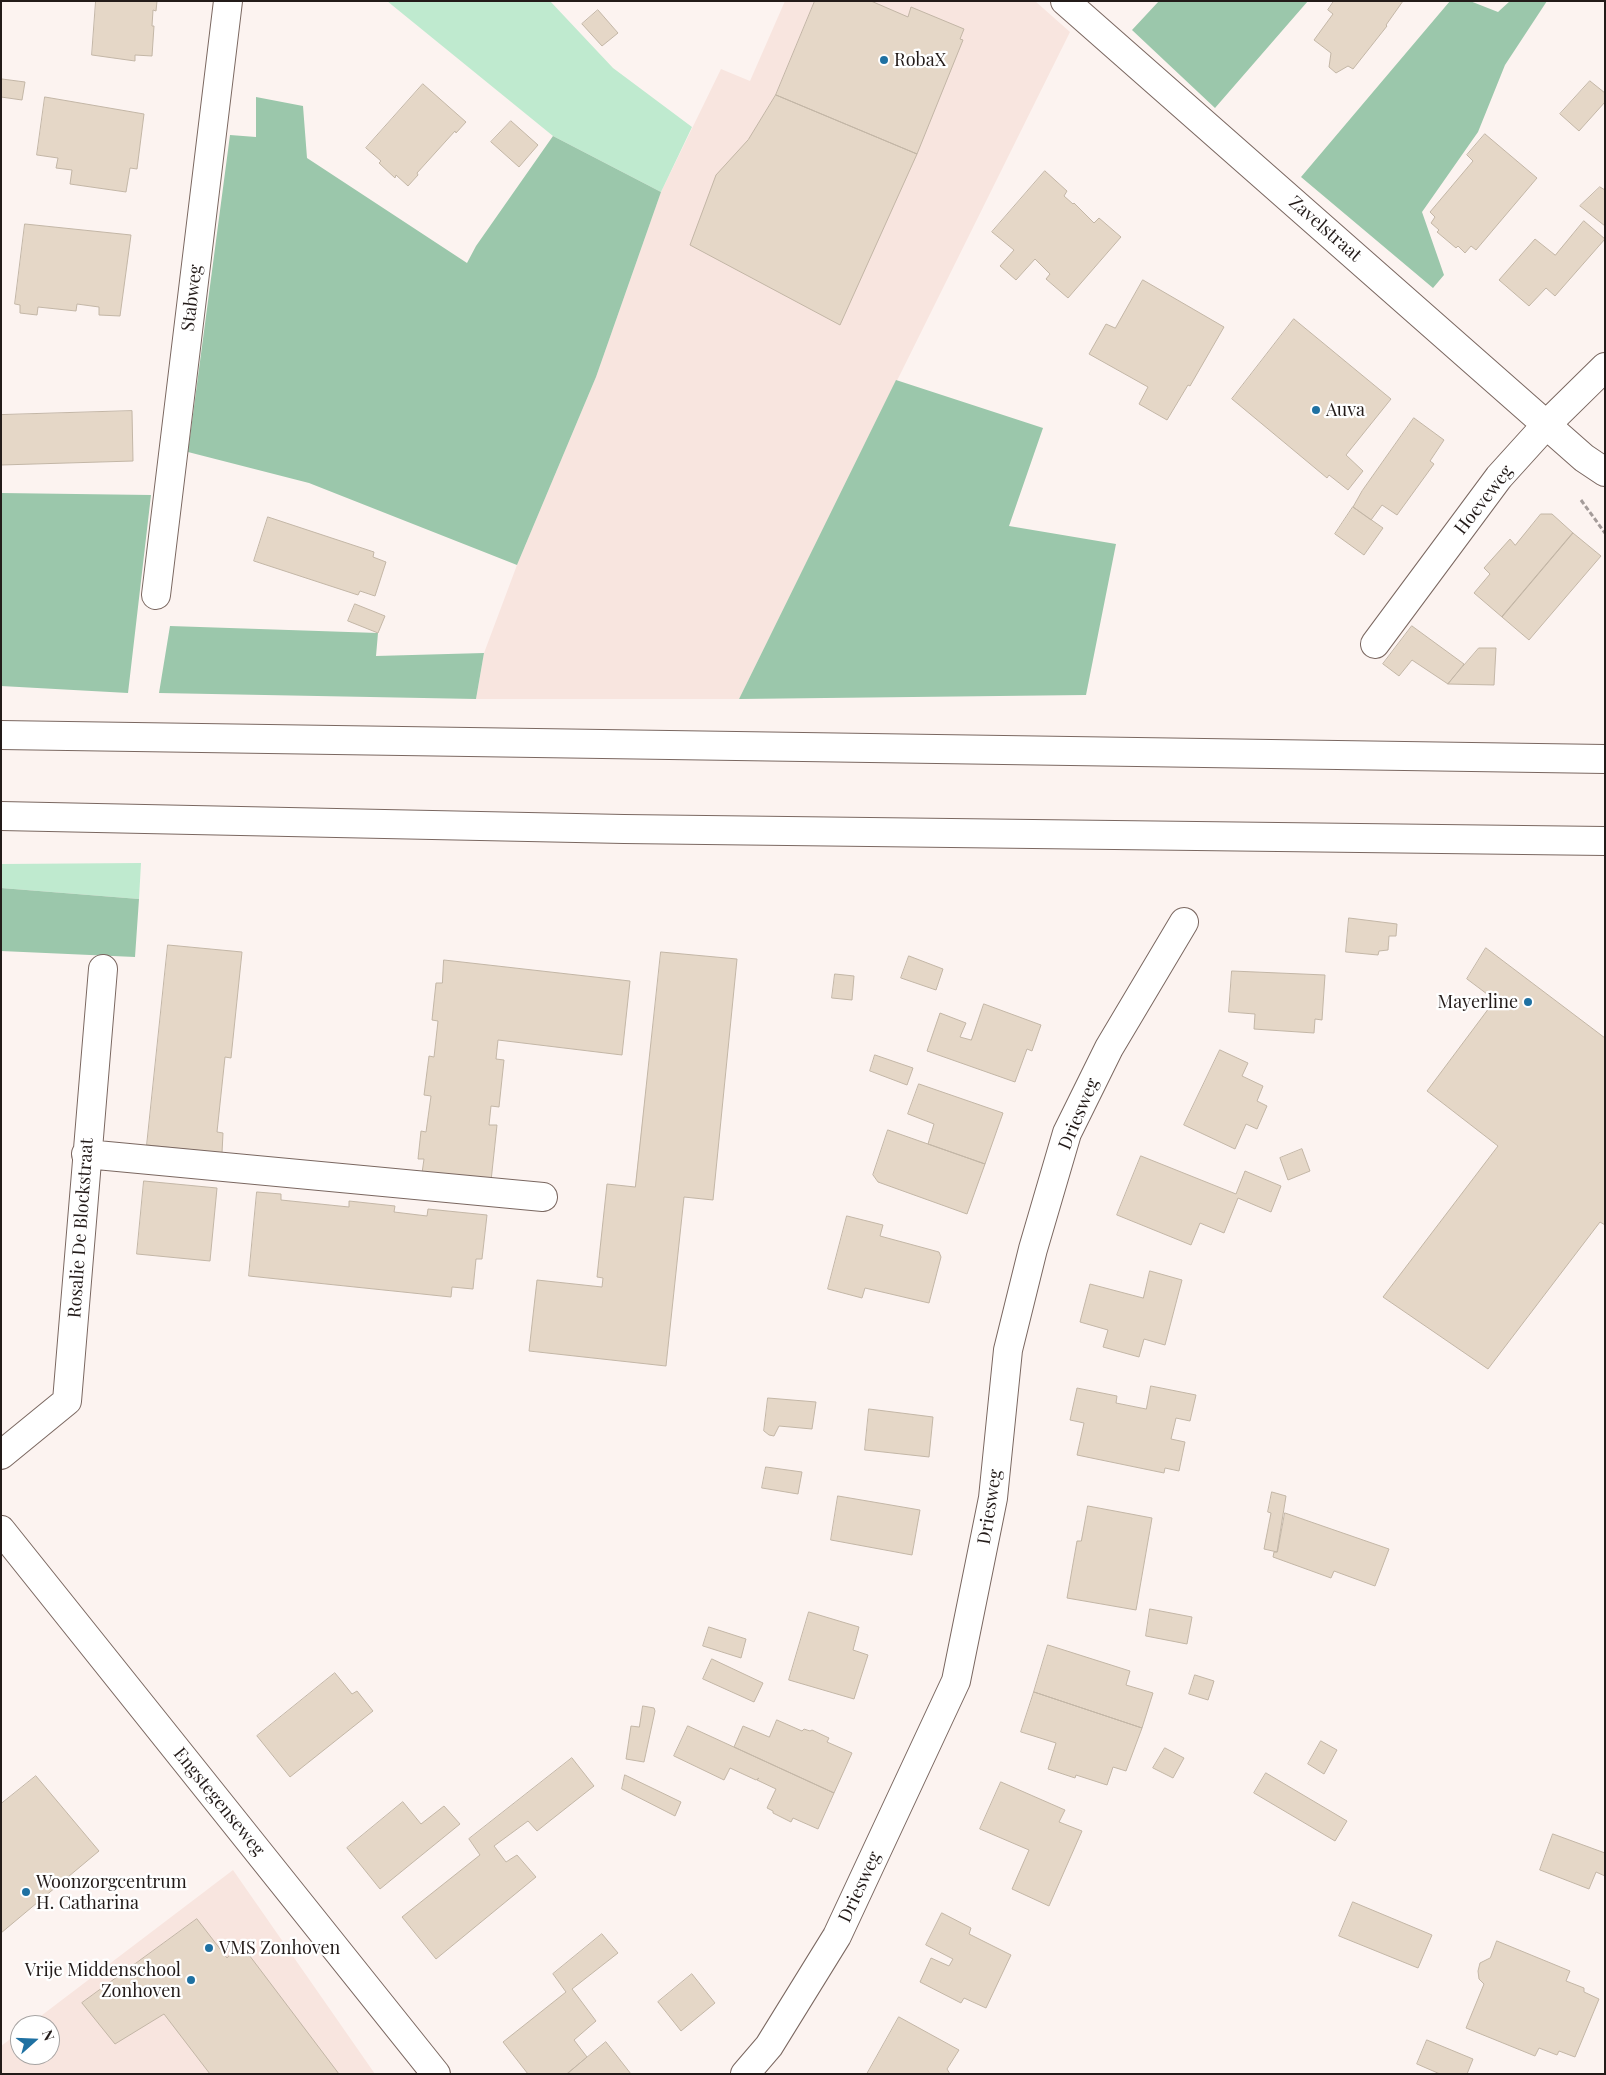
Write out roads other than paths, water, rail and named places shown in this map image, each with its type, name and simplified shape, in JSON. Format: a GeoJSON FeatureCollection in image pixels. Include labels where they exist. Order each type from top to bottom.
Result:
{"type":"FeatureCollection","features":[{"type":"Feature","properties":{"kind":"main road","name":"Stabweg"},"geometry":{"type":"LineString","coordinates":[[156,595],[228,1]]}},
{"type":"Feature","properties":{"kind":"main road","name":"Zavelstraat"},"geometry":{"type":"LineString","coordinates":[[1065,1],[1594,465],[1605,490]]}},
{"type":"Feature","properties":{"kind":"main road","name":"Hoeveweg"},"geometry":{"type":"LineString","coordinates":[[1375,644],[1499,478],[1548,424],[1605,367]]}},
{"type":"Feature","properties":{"kind":"main road"},"geometry":{"type":"LineString","coordinates":[[1,735],[1605,759]]}},
{"type":"Feature","properties":{"kind":"main road"},"geometry":{"type":"LineString","coordinates":[[1,816],[624,829],[1605,842]]}},
{"type":"Feature","properties":{"kind":"main road","name":"Driesweg"},"geometry":{"type":"LineString","coordinates":[[745,2074],[769,2046],[837,1936],[956,1681],[993,1498],[1008,1350],[1033,1249],[1067,1133],[1109,1048],[1184,922]]}},
{"type":"Feature","properties":{"kind":"main road","name":"Rosalie De Blockstraat"},"geometry":{"type":"LineString","coordinates":[[1,1455],[67,1401],[86,1154],[103,969]]}},
{"type":"Feature","properties":{"kind":"main road"},"geometry":{"type":"LineString","coordinates":[[86,1154],[543,1197]]}},
{"type":"Feature","properties":{"kind":"main road","name":"Engstegenseweg"},"geometry":{"type":"LineString","coordinates":[[1,1530],[436,2074]]}},
{"type":"Feature","properties":{"kind":"place","name":"RobaX"},"geometry":{"type":"Point","coordinates":[884,60]}},
{"type":"Feature","properties":{"kind":"place","name":"Auva"},"geometry":{"type":"Point","coordinates":[1316,410]}},
{"type":"Feature","properties":{"kind":"place","name":"Mayerline"},"geometry":{"type":"Point","coordinates":[1528,1002]}},
{"type":"Feature","properties":{"kind":"place","name":"Woonzorgcentrum H. Catharina"},"geometry":{"type":"Point","coordinates":[26,1892]}},
{"type":"Feature","properties":{"kind":"place","name":"VMS Zonhoven"},"geometry":{"type":"Point","coordinates":[209,1948]}},
{"type":"Feature","properties":{"kind":"place","name":"Vrije Middenschool Zonhoven"},"geometry":{"type":"Point","coordinates":[191,1980]}}]}
